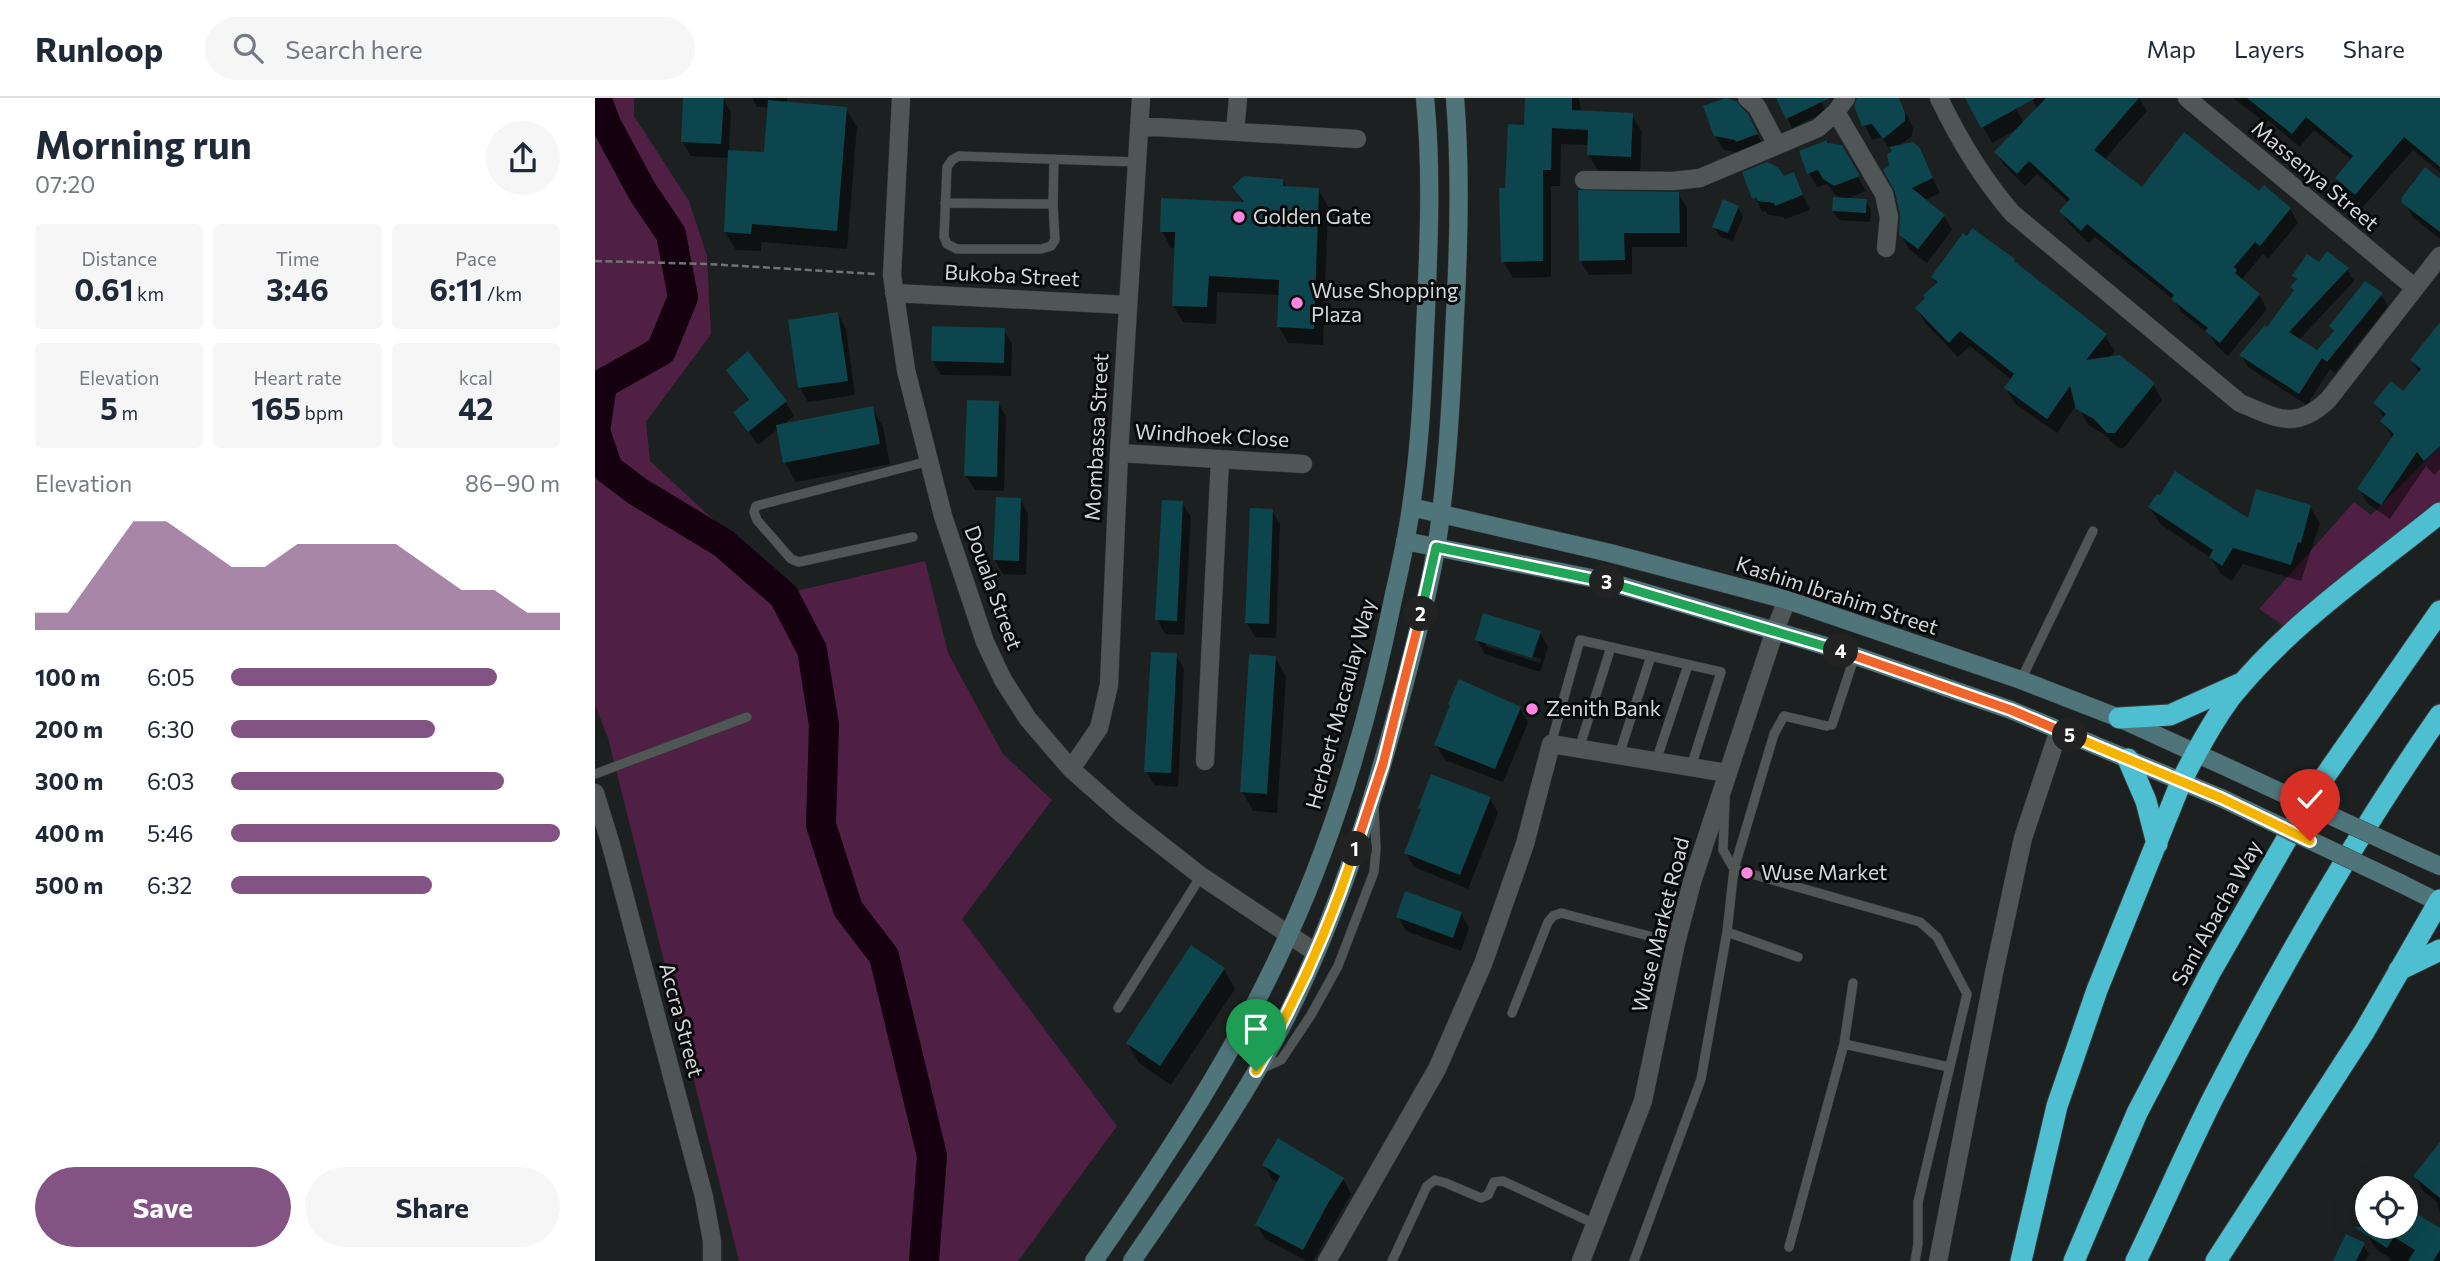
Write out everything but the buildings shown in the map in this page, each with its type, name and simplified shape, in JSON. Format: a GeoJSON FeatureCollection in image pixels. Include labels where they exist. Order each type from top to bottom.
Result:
{"type":"FeatureCollection","features":[{"type":"Feature","properties":{"kind":"highway"},"geometry":{"type":"LineString","coordinates":[[2021,1261],[2057,1106],[2097,990],[2181,782],[2195,754],[2229,701],[2297,628],[2440,513]]}},
{"type":"Feature","properties":{"kind":"highway","name":"Sani Abacha Way"},"geometry":{"type":"LineString","coordinates":[[2074,1261],[2137,1113],[2211,971],[2312,795],[2440,611]]}},
{"type":"Feature","properties":{"kind":"highway"},"geometry":{"type":"LineString","coordinates":[[2119,718],[2170,715],[2245,682]]}},
{"type":"Feature","properties":{"kind":"highway"},"geometry":{"type":"LineString","coordinates":[[2136,1261],[2213,1099],[2304,929],[2389,787],[2440,715]]}},
{"type":"Feature","properties":{"kind":"highway"},"geometry":{"type":"LineString","coordinates":[[2127,759],[2146,802],[2157,844]]}},
{"type":"Feature","properties":{"kind":"highway"},"geometry":{"type":"LineString","coordinates":[[2216,1261],[2364,1032],[2440,901]]}},
{"type":"Feature","properties":{"kind":"highway"},"geometry":{"type":"LineString","coordinates":[[2399,970],[2440,950]]}},
{"type":"Feature","properties":{"kind":"main road","name":"Herbert Macaulay Way"},"geometry":{"type":"LineString","coordinates":[[1094,1261],[1199,1104],[1245,1024],[1288,936],[1321,857],[1353,760],[1382,654],[1411,507],[1423,391],[1428,275],[1428,140],[1425,98]]}},
{"type":"Feature","properties":{"kind":"main road"},"geometry":{"type":"LineString","coordinates":[[1132,1261],[1256,1071],[1277,1034],[1315,952],[1349,868],[1411,658],[1436,547],[1452,392],[1457,275],[1458,138],[1455,98]]}},
{"type":"Feature","properties":{"kind":"main road","name":"Kashim Ibrahim Street"},"geometry":{"type":"LineString","coordinates":[[1411,507],[1610,553],[1787,600],[2021,680],[2119,718],[2440,866]]}},
{"type":"Feature","properties":{"kind":"main road"},"geometry":{"type":"LineString","coordinates":[[1405,541],[1606,581],[1856,655],[2011,710],[2221,798],[2440,901]]}},
{"type":"Feature","properties":{"kind":"street","name":"Douala Street"},"geometry":{"type":"LineString","coordinates":[[901,98],[893,284],[906,370],[943,516],[985,642],[1003,680],[1028,719],[1071,769],[1123,815],[1201,876],[1315,952]]}},
{"type":"Feature","properties":{"kind":"street","name":"Mombassa Street"},"geometry":{"type":"LineString","coordinates":[[1071,769],[1099,727],[1109,685],[1127,305],[1141,98]]}},
{"type":"Feature","properties":{"kind":"street"},"geometry":{"type":"LineString","coordinates":[[1235,132],[1238,98]]}},
{"type":"Feature","properties":{"kind":"street"},"geometry":{"type":"LineString","coordinates":[[1747,98],[1757,107],[1777,145]]}},
{"type":"Feature","properties":{"kind":"street"},"geometry":{"type":"LineString","coordinates":[[1939,98],[1964,148],[1989,186],[2012,213],[2240,403],[2274,417],[2298,420],[2313,414],[2321,407],[2440,256]]}},
{"type":"Feature","properties":{"kind":"street","name":"Massenya Street"},"geometry":{"type":"LineString","coordinates":[[2186,98],[2415,288]]}},
{"type":"Feature","properties":{"kind":"street"},"geometry":{"type":"LineString","coordinates":[[1584,180],[1672,181],[1700,178],[1818,128],[1841,105],[1884,194],[1889,218],[1886,248]]}},
{"type":"Feature","properties":{"kind":"street"},"geometry":{"type":"LineString","coordinates":[[1139,126],[1357,139]]}},
{"type":"Feature","properties":{"kind":"street","name":"Bukoba Street"},"geometry":{"type":"LineString","coordinates":[[893,284],[1127,305]]}},
{"type":"Feature","properties":{"kind":"street","name":"Windhoek Close"},"geometry":{"type":"LineString","coordinates":[[1119,453],[1303,464]]}},
{"type":"Feature","properties":{"kind":"street"},"geometry":{"type":"LineString","coordinates":[[1205,761],[1220,459]]}},
{"type":"Feature","properties":{"kind":"street","name":"Wuse Market Road"},"geometry":{"type":"LineString","coordinates":[[1581,1261],[1643,1101],[1676,943],[1692,882],[1787,600]]}},
{"type":"Feature","properties":{"kind":"street"},"geometry":{"type":"LineString","coordinates":[[1938,1261],[2023,838],[2059,730]]}},
{"type":"Feature","properties":{"kind":"street"},"geometry":{"type":"LineString","coordinates":[[1327,1261],[1437,1069],[1453,1034],[1483,964],[1525,844],[1551,744],[1727,773]]}},
{"type":"Feature","properties":{"kind":"street","name":"Accra Street"},"geometry":{"type":"LineString","coordinates":[[595,793],[704,1197],[712,1241],[712,1261]]}},
{"type":"Feature","properties":{"kind":"lane"},"geometry":{"type":"LineString","coordinates":[[1054,159],[1055,240],[1051,246],[1041,249],[957,249],[947,244],[944,237],[947,167],[959,156],[1054,159],[1137,162]]}},
{"type":"Feature","properties":{"kind":"lane"},"geometry":{"type":"LineString","coordinates":[[945,203],[1053,204]]}},
{"type":"Feature","properties":{"kind":"lane"},"geometry":{"type":"LineString","coordinates":[[913,537],[799,562],[792,559],[757,520],[754,512],[756,506],[929,461]]}},
{"type":"Feature","properties":{"kind":"lane"},"geometry":{"type":"LineString","coordinates":[[2021,680],[2093,531]]}},
{"type":"Feature","properties":{"kind":"lane"},"geometry":{"type":"LineString","coordinates":[[1551,744],[1580,640],[1721,672],[1691,767]]}},
{"type":"Feature","properties":{"kind":"lane"},"geometry":{"type":"LineString","coordinates":[[1579,749],[1611,647]]}},
{"type":"Feature","properties":{"kind":"lane"},"geometry":{"type":"LineString","coordinates":[[1634,1261],[1701,1079],[1727,932],[1734,869],[1774,734],[1784,716],[1830,726],[1856,655]]}},
{"type":"Feature","properties":{"kind":"lane"},"geometry":{"type":"LineString","coordinates":[[1619,755],[1651,656]]}},
{"type":"Feature","properties":{"kind":"lane"},"geometry":{"type":"LineString","coordinates":[[1656,761],[1688,665]]}},
{"type":"Feature","properties":{"kind":"lane"},"geometry":{"type":"LineString","coordinates":[[595,774],[747,718]]}},
{"type":"Feature","properties":{"kind":"lane"},"geometry":{"type":"LineString","coordinates":[[1727,773],[1723,850],[1734,869],[1920,922],[1937,937],[1967,994],[1918,1202],[1918,1244],[1915,1261]]}},
{"type":"Feature","properties":{"kind":"lane"},"geometry":{"type":"LineString","coordinates":[[1256,1071],[1281,1060],[1338,967],[1374,873],[1376,848],[1373,794]]}},
{"type":"Feature","properties":{"kind":"lane"},"geometry":{"type":"LineString","coordinates":[[1118,1008],[1201,876]]}},
{"type":"Feature","properties":{"kind":"lane"},"geometry":{"type":"LineString","coordinates":[[1512,1013],[1548,922],[1553,916],[1561,914],[1676,943]]}},
{"type":"Feature","properties":{"kind":"lane"},"geometry":{"type":"LineString","coordinates":[[1727,932],[1798,957]]}},
{"type":"Feature","properties":{"kind":"lane"},"geometry":{"type":"LineString","coordinates":[[1789,1247],[1844,1044],[1853,983]]}},
{"type":"Feature","properties":{"kind":"lane"},"geometry":{"type":"LineString","coordinates":[[1844,1044],[1949,1067]]}},
{"type":"Feature","properties":{"kind":"lane"},"geometry":{"type":"LineString","coordinates":[[1392,1261],[1427,1186],[1435,1180],[1481,1199],[1488,1195],[1494,1182],[1503,1181],[1597,1225]]}},
{"type":"Feature","properties":{"kind":"path"},"geometry":{"type":"LineString","coordinates":[[595,261],[708,264],[893,284]]}},
{"type":"Feature","properties":{"kind":"shaded area"},"geometry":{"type":"Polygon","coordinates":[[[595,98],[634,98],[634,116],[689,201],[707,256],[711,334],[646,422],[650,461],[792,592],[925,561],[948,653],[1003,754],[1052,800],[962,919],[1117,1126],[1018,1261],[739,1261],[608,738],[595,705],[595,98]]]}},
{"type":"Feature","properties":{"kind":"shaded area"},"geometry":{"type":"Polygon","coordinates":[[[2440,446],[2440,501],[2286,627],[2259,609],[2354,502],[2371,515],[2440,446]]]}},
{"type":"Feature","properties":{"kind":"waterway"},"geometry":{"type":"LineString","coordinates":[[596,98],[606,124],[642,191],[671,234],[683,297],[661,351],[602,384],[595,431],[608,469],[637,491],[723,543],[784,596],[812,650],[824,725],[821,825],[848,909],[884,956],[932,1156],[924,1261]]}},
{"type":"Feature","properties":{"kind":"place","name":"Golden Gate"},"geometry":{"type":"Point","coordinates":[1239,217]}},
{"type":"Feature","properties":{"kind":"place","name":"Wuse Shopping Plaza"},"geometry":{"type":"Point","coordinates":[1297,303]}},
{"type":"Feature","properties":{"kind":"place","name":"Zenith Bank"},"geometry":{"type":"Point","coordinates":[1532,709]}},
{"type":"Feature","properties":{"kind":"place","name":"Wuse Market"},"geometry":{"type":"Point","coordinates":[1747,873]}},
{"type":"Feature","properties":{"kind":"route"},"geometry":{"type":"LineString","coordinates":[[1256,1071],[1277,1034],[1315,952],[1349,868],[1383,764],[1436,547],[1606,581],[1856,655],[2011,710],[2221,798],[2310,841]]}}]}
